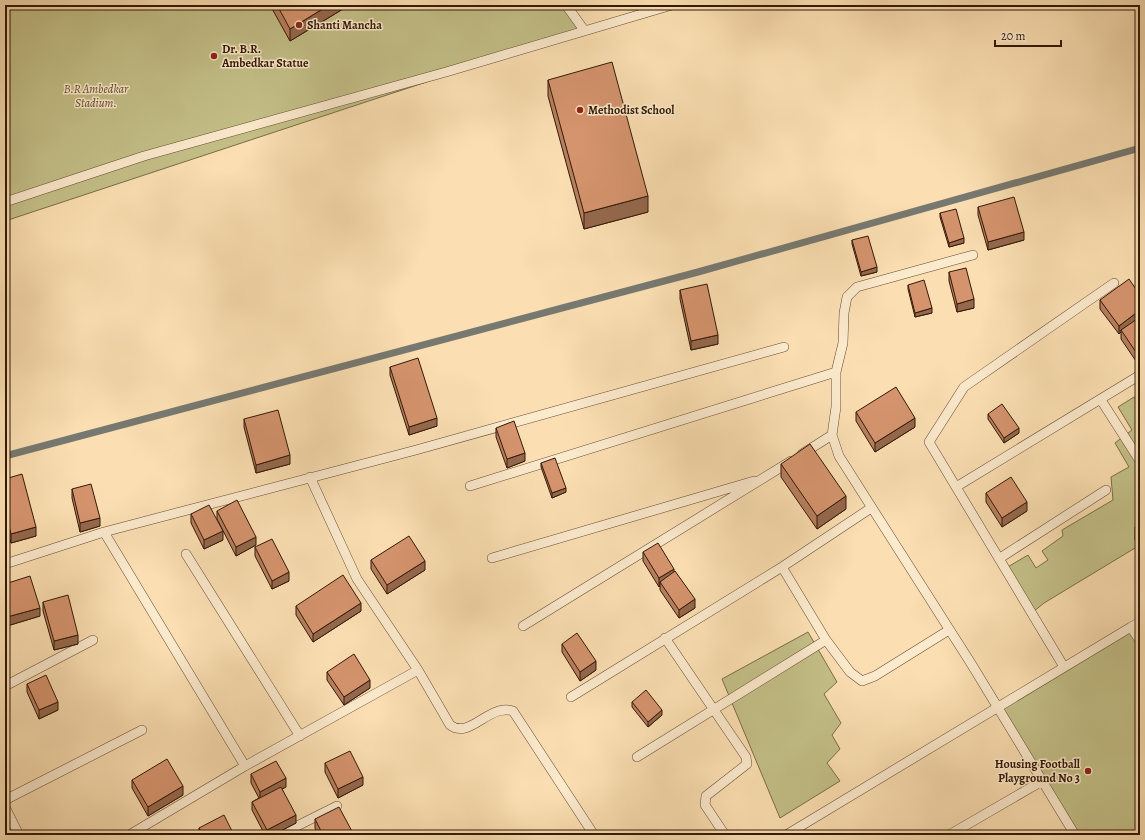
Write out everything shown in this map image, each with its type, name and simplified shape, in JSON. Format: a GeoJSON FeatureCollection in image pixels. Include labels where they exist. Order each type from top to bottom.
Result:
{"type":"FeatureCollection","features":[{"type":"Feature","properties":{"kind":"lane"},"geometry":{"type":"LineString","coordinates":[[566,5],[584,30]]}},
{"type":"Feature","properties":{"kind":"lane"},"geometry":{"type":"LineString","coordinates":[[5,202],[144,156],[446,72],[672,5]]}},
{"type":"Feature","properties":{"kind":"lane"},"geometry":{"type":"LineString","coordinates":[[973,255],[857,287],[847,297],[844,313],[843,343],[836,372],[836,407],[832,435],[839,456],[998,708],[1075,835]]}},
{"type":"Feature","properties":{"kind":"lane"},"geometry":{"type":"LineString","coordinates":[[1064,668],[1000,558],[929,442],[964,387],[1114,283]]}},
{"type":"Feature","properties":{"kind":"lane"},"geometry":{"type":"LineString","coordinates":[[5,564],[104,532],[416,450],[784,347]]}},
{"type":"Feature","properties":{"kind":"lane"},"geometry":{"type":"LineString","coordinates":[[470,486],[836,372]]}},
{"type":"Feature","properties":{"kind":"lane"},"geometry":{"type":"LineString","coordinates":[[956,487],[1140,375]]}},
{"type":"Feature","properties":{"kind":"lane"},"geometry":{"type":"LineString","coordinates":[[1100,400],[1140,461]]}},
{"type":"Feature","properties":{"kind":"lane"},"geometry":{"type":"LineString","coordinates":[[523,626],[765,478],[832,435]]}},
{"type":"Feature","properties":{"kind":"lane"},"geometry":{"type":"LineString","coordinates":[[310,477],[357,579],[418,670],[450,725],[456,729],[463,729],[498,710],[506,708],[513,711],[594,835]]}},
{"type":"Feature","properties":{"kind":"lane"},"geometry":{"type":"LineString","coordinates":[[492,558],[765,478]]}},
{"type":"Feature","properties":{"kind":"lane"},"geometry":{"type":"LineString","coordinates":[[1000,558],[1106,490]]}},
{"type":"Feature","properties":{"kind":"lane"},"geometry":{"type":"LineString","coordinates":[[571,697],[782,567],[871,508]]}},
{"type":"Feature","properties":{"kind":"lane"},"geometry":{"type":"LineString","coordinates":[[104,532],[246,766]]}},
{"type":"Feature","properties":{"kind":"lane"},"geometry":{"type":"LineString","coordinates":[[186,554],[300,736]]}},
{"type":"Feature","properties":{"kind":"lane"},"geometry":{"type":"LineString","coordinates":[[782,567],[826,640],[850,672],[862,681],[874,676],[948,630]]}},
{"type":"Feature","properties":{"kind":"lane"},"geometry":{"type":"LineString","coordinates":[[786,835],[1140,622]]}},
{"type":"Feature","properties":{"kind":"lane"},"geometry":{"type":"LineString","coordinates":[[1131,627],[1140,641]]}},
{"type":"Feature","properties":{"kind":"lane"},"geometry":{"type":"LineString","coordinates":[[665,638],[715,709],[746,757],[747,764],[706,796],[705,805],[725,835]]}},
{"type":"Feature","properties":{"kind":"lane"},"geometry":{"type":"LineString","coordinates":[[5,686],[93,640]]}},
{"type":"Feature","properties":{"kind":"lane"},"geometry":{"type":"LineString","coordinates":[[637,757],[826,640]]}},
{"type":"Feature","properties":{"kind":"lane"},"geometry":{"type":"LineString","coordinates":[[129,835],[246,766],[418,670]]}},
{"type":"Feature","properties":{"kind":"lane"},"geometry":{"type":"LineString","coordinates":[[5,800],[142,730]]}},
{"type":"Feature","properties":{"kind":"lane"},"geometry":{"type":"LineString","coordinates":[[949,835],[1042,781]]}},
{"type":"Feature","properties":{"kind":"lane"},"geometry":{"type":"LineString","coordinates":[[279,835],[337,806]]}},
{"type":"Feature","properties":{"kind":"lane"},"geometry":{"type":"LineString","coordinates":[[5,807],[19,835]]}},
{"type":"Feature","properties":{"kind":"green space","name":"B.R Ambedkar Stadium."},"geometry":{"type":"Polygon","coordinates":[[[5,5],[568,5],[584,30],[5,221],[5,5]]]}},
{"type":"Feature","properties":{"kind":"green space"},"geometry":{"type":"Polygon","coordinates":[[[1134,397],[1140,406],[1140,545],[1044,603],[1033,612],[1006,568],[1028,555],[1036,568],[1048,560],[1042,551],[1063,536],[1062,530],[1113,500],[1111,477],[1129,467],[1115,443],[1132,430],[1118,407],[1134,397]]]}},
{"type":"Feature","properties":{"kind":"green space","name":"Housing Football Playground No 3"},"geometry":{"type":"Polygon","coordinates":[[[1131,627],[1140,641],[1140,835],[1073,835],[998,708],[1131,627]]]}},
{"type":"Feature","properties":{"kind":"green space"},"geometry":{"type":"Polygon","coordinates":[[[808,632],[837,682],[824,694],[841,723],[832,735],[840,749],[827,763],[840,781],[780,818],[722,679],[808,632]]]}},
{"type":"Feature","properties":{"kind":"building"},"geometry":{"type":"Polygon","coordinates":[[[277,5],[329,5],[290,29],[277,5]]]}},
{"type":"Feature","properties":{"kind":"building"},"geometry":{"type":"Polygon","coordinates":[[[612,62],[648,196],[584,213],[548,80],[612,62]]]}},
{"type":"Feature","properties":{"kind":"building"},"geometry":{"type":"Polygon","coordinates":[[[1014,197],[1024,232],[988,242],[978,207],[1014,197]]]}},
{"type":"Feature","properties":{"kind":"building"},"geometry":{"type":"Polygon","coordinates":[[[956,209],[964,238],[949,243],[940,213],[956,209]]]}},
{"type":"Feature","properties":{"kind":"building"},"geometry":{"type":"Polygon","coordinates":[[[868,236],[877,267],[861,272],[852,240],[868,236]]]}},
{"type":"Feature","properties":{"kind":"building"},"geometry":{"type":"Polygon","coordinates":[[[966,268],[974,299],[957,304],[949,272],[966,268]]]}},
{"type":"Feature","properties":{"kind":"building"},"geometry":{"type":"Polygon","coordinates":[[[1129,279],[1140,295],[1140,310],[1119,326],[1100,300],[1129,279]]]}},
{"type":"Feature","properties":{"kind":"building"},"geometry":{"type":"Polygon","coordinates":[[[924,280],[932,308],[915,313],[908,285],[924,280]]]}},
{"type":"Feature","properties":{"kind":"building"},"geometry":{"type":"Polygon","coordinates":[[[707,284],[718,335],[691,341],[680,290],[707,284]]]}},
{"type":"Feature","properties":{"kind":"building"},"geometry":{"type":"Polygon","coordinates":[[[1140,317],[1140,358],[1121,330],[1140,317]]]}},
{"type":"Feature","properties":{"kind":"building"},"geometry":{"type":"Polygon","coordinates":[[[418,358],[437,418],[409,427],[390,367],[418,358]]]}},
{"type":"Feature","properties":{"kind":"building"},"geometry":{"type":"Polygon","coordinates":[[[896,387],[915,418],[875,443],[856,412],[896,387]]]}},
{"type":"Feature","properties":{"kind":"building"},"geometry":{"type":"Polygon","coordinates":[[[1002,404],[1019,428],[1004,438],[988,414],[1002,404]]]}},
{"type":"Feature","properties":{"kind":"building"},"geometry":{"type":"Polygon","coordinates":[[[278,410],[290,455],[256,465],[244,419],[278,410]]]}},
{"type":"Feature","properties":{"kind":"building"},"geometry":{"type":"Polygon","coordinates":[[[514,421],[525,453],[507,459],[496,428],[514,421]]]}},
{"type":"Feature","properties":{"kind":"building"},"geometry":{"type":"Polygon","coordinates":[[[810,444],[846,496],[817,516],[781,464],[810,444]]]}},
{"type":"Feature","properties":{"kind":"building"},"geometry":{"type":"Polygon","coordinates":[[[555,458],[566,488],[552,493],[541,463],[555,458]]]}},
{"type":"Feature","properties":{"kind":"building"},"geometry":{"type":"Polygon","coordinates":[[[22,474],[36,527],[11,534],[5,511],[5,479],[22,474]]]}},
{"type":"Feature","properties":{"kind":"building"},"geometry":{"type":"Polygon","coordinates":[[[1011,477],[1027,502],[1002,518],[986,493],[1011,477]]]}},
{"type":"Feature","properties":{"kind":"building"},"geometry":{"type":"Polygon","coordinates":[[[91,484],[100,518],[80,523],[72,489],[91,484]]]}},
{"type":"Feature","properties":{"kind":"building"},"geometry":{"type":"Polygon","coordinates":[[[237,500],[256,537],[236,547],[217,511],[237,500]]]}},
{"type":"Feature","properties":{"kind":"building"},"geometry":{"type":"Polygon","coordinates":[[[209,505],[223,531],[204,540],[191,514],[209,505]]]}},
{"type":"Feature","properties":{"kind":"building"},"geometry":{"type":"Polygon","coordinates":[[[1140,524],[1140,534],[1135,527],[1140,524]]]}},
{"type":"Feature","properties":{"kind":"building"},"geometry":{"type":"Polygon","coordinates":[[[409,536],[425,561],[387,585],[371,560],[409,536]]]}},
{"type":"Feature","properties":{"kind":"building"},"geometry":{"type":"Polygon","coordinates":[[[272,539],[289,572],[272,581],[255,547],[272,539]]]}},
{"type":"Feature","properties":{"kind":"building"},"geometry":{"type":"Polygon","coordinates":[[[658,543],[674,569],[659,578],[643,552],[658,543]]]}},
{"type":"Feature","properties":{"kind":"building"},"geometry":{"type":"Polygon","coordinates":[[[675,571],[695,599],[679,610],[660,582],[675,571]]]}},
{"type":"Feature","properties":{"kind":"building"},"geometry":{"type":"Polygon","coordinates":[[[343,575],[361,603],[313,634],[296,606],[343,575]]]}},
{"type":"Feature","properties":{"kind":"building"},"geometry":{"type":"Polygon","coordinates":[[[30,576],[40,608],[7,617],[5,609],[5,584],[30,576]]]}},
{"type":"Feature","properties":{"kind":"building"},"geometry":{"type":"Polygon","coordinates":[[[68,595],[78,635],[54,641],[43,602],[68,595]]]}},
{"type":"Feature","properties":{"kind":"building"},"geometry":{"type":"Polygon","coordinates":[[[577,633],[596,661],[580,672],[562,644],[577,633]]]}},
{"type":"Feature","properties":{"kind":"building"},"geometry":{"type":"Polygon","coordinates":[[[354,654],[370,680],[344,697],[327,672],[354,654]]]}},
{"type":"Feature","properties":{"kind":"building"},"geometry":{"type":"Polygon","coordinates":[[[46,675],[58,702],[39,710],[27,684],[46,675]]]}},
{"type":"Feature","properties":{"kind":"building"},"geometry":{"type":"Polygon","coordinates":[[[646,690],[662,710],[648,722],[632,702],[646,690]]]}},
{"type":"Feature","properties":{"kind":"building"},"geometry":{"type":"Polygon","coordinates":[[[350,751],[363,777],[338,789],[325,763],[350,751]]]}},
{"type":"Feature","properties":{"kind":"building"},"geometry":{"type":"Polygon","coordinates":[[[167,759],[183,786],[148,807],[132,780],[167,759]]]}},
{"type":"Feature","properties":{"kind":"building"},"geometry":{"type":"Polygon","coordinates":[[[276,761],[286,778],[260,792],[251,774],[276,761]]]}},
{"type":"Feature","properties":{"kind":"building"},"geometry":{"type":"Polygon","coordinates":[[[281,787],[296,815],[267,830],[252,802],[281,787]]]}},
{"type":"Feature","properties":{"kind":"building"},"geometry":{"type":"Polygon","coordinates":[[[339,807],[354,835],[323,835],[315,819],[339,807]]]}},
{"type":"Feature","properties":{"kind":"building"},"geometry":{"type":"Polygon","coordinates":[[[224,815],[234,835],[203,835],[199,828],[224,815]]]}},
{"type":"Feature","properties":{"kind":"waterway"},"geometry":{"type":"LineString","coordinates":[[5,456],[698,272],[1140,148]]}},
{"type":"Feature","properties":{"kind":"place","name":"Shanti Mancha"},"geometry":{"type":"Point","coordinates":[299,25]}},
{"type":"Feature","properties":{"kind":"place","name":"Dr. B.R. Ambedkar Statue"},"geometry":{"type":"Point","coordinates":[214,56]}},
{"type":"Feature","properties":{"kind":"place","name":"Methodist School"},"geometry":{"type":"Point","coordinates":[580,110]}},
{"type":"Feature","properties":{"kind":"place","name":"Housing Football Playground No 3"},"geometry":{"type":"Point","coordinates":[1088,771]}}]}
